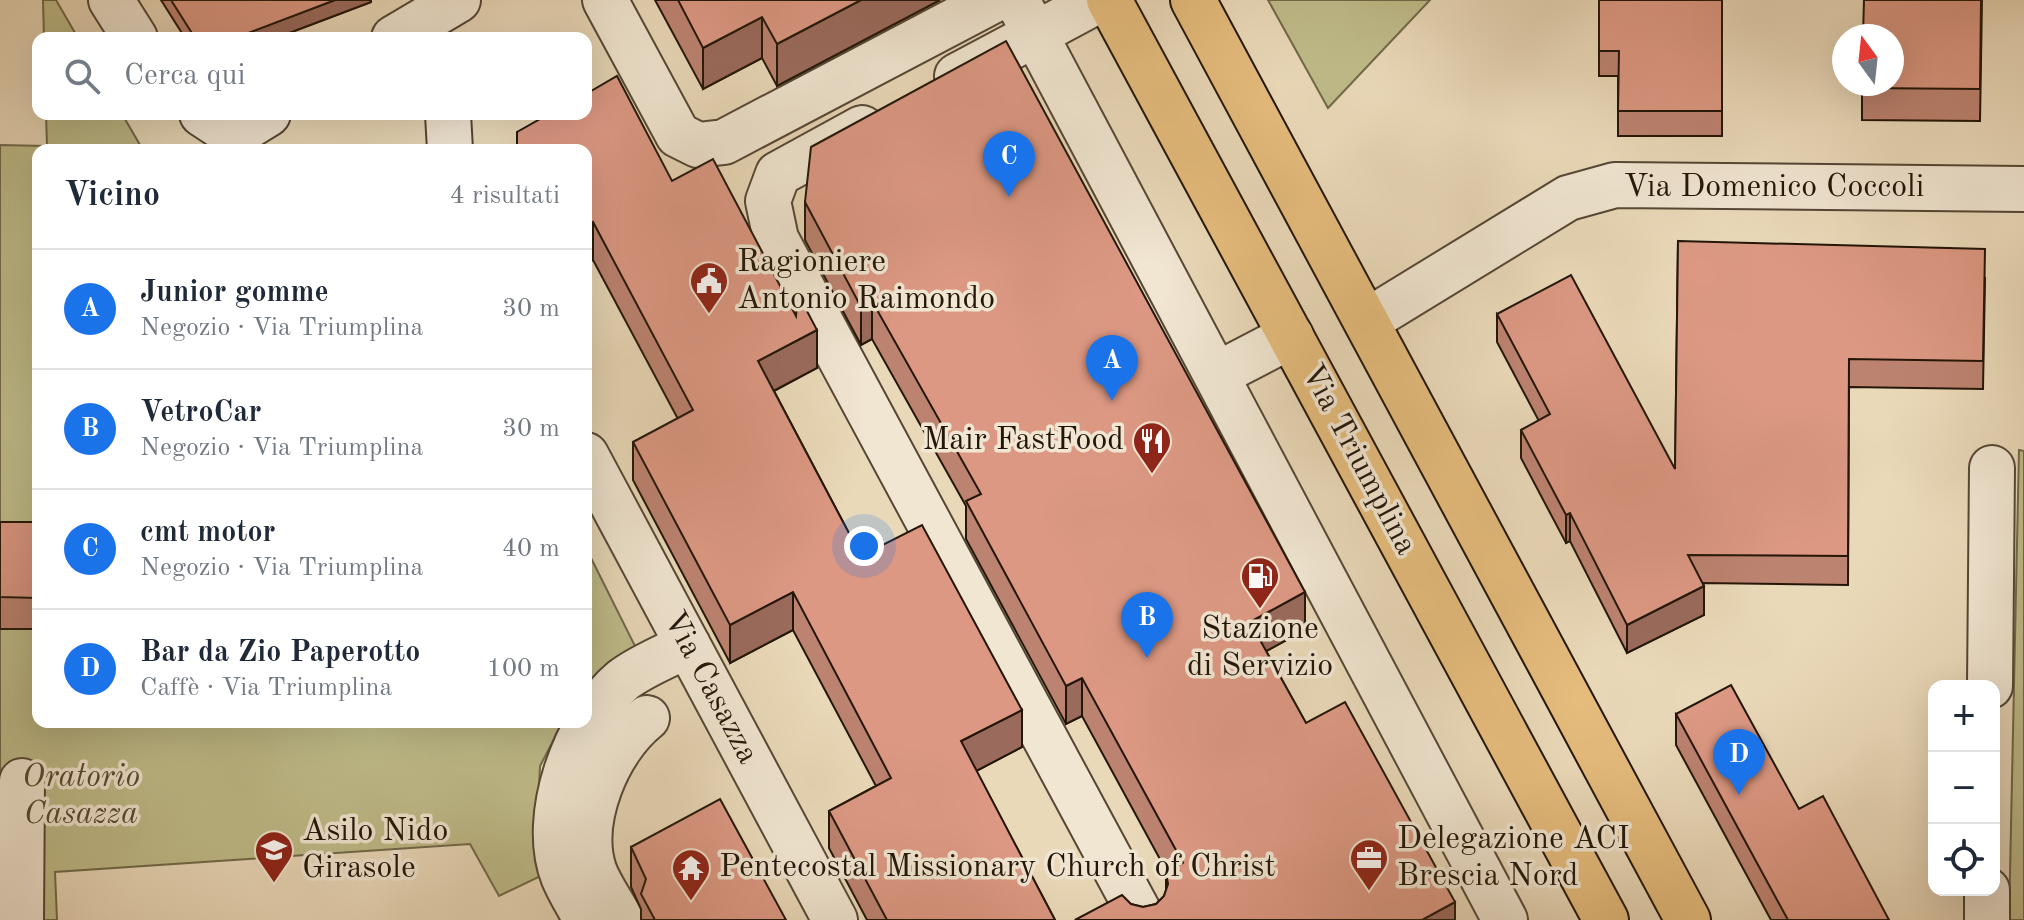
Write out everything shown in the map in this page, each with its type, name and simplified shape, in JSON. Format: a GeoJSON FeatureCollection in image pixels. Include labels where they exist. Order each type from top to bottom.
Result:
{"type":"FeatureCollection","features":[{"type":"Feature","properties":{"kind":"main road","name":"Via Triumplina"},"geometry":{"type":"LineString","coordinates":[[1109,0],[1606,920]]}},
{"type":"Feature","properties":{"kind":"main road"},"geometry":{"type":"LineString","coordinates":[[1193,0],[1688,920]]}},
{"type":"Feature","properties":{"kind":"street"},"geometry":{"type":"LineString","coordinates":[[111,0],[131,32]]}},
{"type":"Feature","properties":{"kind":"street"},"geometry":{"type":"LineString","coordinates":[[605,0],[678,135],[698,145],[724,142],[994,0]]}},
{"type":"Feature","properties":{"kind":"street"},"geometry":{"type":"LineString","coordinates":[[1099,0],[1026,17],[913,100],[778,174],[768,201],[776,239],[1143,920]]}},
{"type":"Feature","properties":{"kind":"street"},"geometry":{"type":"LineString","coordinates":[[405,32],[438,13]]}},
{"type":"Feature","properties":{"kind":"street"},"geometry":{"type":"LineString","coordinates":[[1026,17],[1505,920]]}},
{"type":"Feature","properties":{"kind":"street"},"geometry":{"type":"LineString","coordinates":[[211,120],[234,135],[258,120]]}},
{"type":"Feature","properties":{"kind":"street"},"geometry":{"type":"LineString","coordinates":[[448,120],[450,144]]}},
{"type":"Feature","properties":{"kind":"street","name":"Via Domenico Coccoli"},"geometry":{"type":"LineString","coordinates":[[1367,321],[1568,198],[1615,185],[2024,189]]}},
{"type":"Feature","properties":{"kind":"street"},"geometry":{"type":"LineString","coordinates":[[1216,375],[1291,336]]}},
{"type":"Feature","properties":{"kind":"street","name":"Via Casazza"},"geometry":{"type":"LineString","coordinates":[[592,466],[835,920]]}},
{"type":"Feature","properties":{"kind":"street"},"geometry":{"type":"LineString","coordinates":[[1990,680],[1992,468]]}},
{"type":"Feature","properties":{"kind":"street"},"geometry":{"type":"LineString","coordinates":[[592,717],[623,680],[688,645]]}},
{"type":"Feature","properties":{"kind":"street"},"geometry":{"type":"LineString","coordinates":[[621,920],[594,870],[588,827],[599,791],[631,730],[647,718]]}},
{"type":"Feature","properties":{"kind":"street"},"geometry":{"type":"LineString","coordinates":[[586,728],[574,749],[555,812],[562,875],[586,920]]}},
{"type":"Feature","properties":{"kind":"street"},"geometry":{"type":"LineString","coordinates":[[21,920],[22,781]]}},
{"type":"Feature","properties":{"kind":"street"},"geometry":{"type":"LineString","coordinates":[[1987,896],[1987,920]]}},
{"type":"Feature","properties":{"kind":"green space"},"geometry":{"type":"Polygon","coordinates":[[[43,0],[56,0],[75,32],[44,32],[43,0]]]}},
{"type":"Feature","properties":{"kind":"green space"},"geometry":{"type":"Polygon","coordinates":[[[1268,0],[1430,0],[1328,108],[1268,0]]]}},
{"type":"Feature","properties":{"kind":"green space","name":"Oratorio Casazza"},"geometry":{"type":"Polygon","coordinates":[[[46,120],[126,120],[140,144],[47,144],[46,120]]]}},
{"type":"Feature","properties":{"kind":"green space","name":"Oratorio Casazza"},"geometry":{"type":"Polygon","coordinates":[[[0,145],[32,146],[32,728],[560,728],[540,766],[536,849],[547,873],[499,896],[470,844],[55,872],[57,920],[0,920],[0,145]]]}},
{"type":"Feature","properties":{"kind":"green space"},"geometry":{"type":"Polygon","coordinates":[[[2019,450],[2024,451],[2024,920],[2009,920],[2019,450]]]}},
{"type":"Feature","properties":{"kind":"green space"},"geometry":{"type":"Polygon","coordinates":[[[592,560],[638,652],[597,674],[592,681],[592,560]]]}},
{"type":"Feature","properties":{"kind":"building"},"geometry":{"type":"Polygon","coordinates":[[[171,0],[335,0],[251,32],[191,32],[171,0]]]}},
{"type":"Feature","properties":{"kind":"building"},"geometry":{"type":"Polygon","coordinates":[[[678,0],[861,0],[777,44],[762,17],[703,48],[678,0]]]}},
{"type":"Feature","properties":{"kind":"building"},"geometry":{"type":"Polygon","coordinates":[[[1599,0],[1722,0],[1722,111],[1618,111],[1619,51],[1599,51],[1599,0]]]}},
{"type":"Feature","properties":{"kind":"building"},"geometry":{"type":"Polygon","coordinates":[[[1864,0],[1981,0],[1980,89],[1904,88],[1904,24],[1863,24],[1864,0]]]}},
{"type":"Feature","properties":{"kind":"building"},"geometry":{"type":"Polygon","coordinates":[[[1006,41],[1305,592],[1250,622],[1306,723],[1345,702],[1455,902],[1422,920],[1075,920],[1122,895],[1131,904],[1143,907],[1156,904],[1164,896],[1168,884],[1166,873],[1183,863],[1082,678],[1066,686],[966,501],[981,494],[872,301],[861,307],[805,202],[811,147],[1006,41]]]}},
{"type":"Feature","properties":{"kind":"building"},"geometry":{"type":"Polygon","coordinates":[[[617,76],[672,181],[713,159],[796,316],[798,294],[817,330],[758,361],[861,556],[922,525],[1022,710],[961,741],[1055,920],[887,920],[829,811],[891,778],[793,592],[730,625],[633,442],[693,410],[592,223],[592,144],[517,144],[517,132],[538,120],[592,120],[592,91],[617,76]]]}},
{"type":"Feature","properties":{"kind":"building"},"geometry":{"type":"Polygon","coordinates":[[[1678,241],[1985,249],[1983,361],[1849,359],[1848,556],[1688,555],[1704,586],[1627,625],[1570,513],[1566,515],[1521,430],[1550,414],[1497,314],[1571,275],[1675,469],[1678,241]]]}},
{"type":"Feature","properties":{"kind":"building"},"geometry":{"type":"Polygon","coordinates":[[[0,522],[32,522],[32,598],[0,597],[0,522]]]}},
{"type":"Feature","properties":{"kind":"building"},"geometry":{"type":"Polygon","coordinates":[[[1731,685],[1799,809],[1823,796],[1889,920],[1788,920],[1676,714],[1731,685]]]}},
{"type":"Feature","properties":{"kind":"building"},"geometry":{"type":"Polygon","coordinates":[[[720,799],[786,920],[655,920],[641,894],[646,879],[631,847],[720,799]]]}},
{"type":"Feature","properties":{"kind":"place","name":"cmt motor"},"geometry":{"type":"Point","coordinates":[1009,197]}},
{"type":"Feature","properties":{"kind":"place","name":"Ragioniere Antonio Raimondo"},"geometry":{"type":"Point","coordinates":[709,315]}},
{"type":"Feature","properties":{"kind":"place","name":"Junior gomme"},"geometry":{"type":"Point","coordinates":[1112,401]}},
{"type":"Feature","properties":{"kind":"place","name":"Mair FastFood"},"geometry":{"type":"Point","coordinates":[1152,475]}},
{"type":"Feature","properties":{"kind":"place","name":"Stazione di Servizio"},"geometry":{"type":"Point","coordinates":[1260,610]}},
{"type":"Feature","properties":{"kind":"place","name":"VetroCar"},"geometry":{"type":"Point","coordinates":[1147,658]}},
{"type":"Feature","properties":{"kind":"place","name":"Bar da Zio Paperotto"},"geometry":{"type":"Point","coordinates":[1739,795]}},
{"type":"Feature","properties":{"kind":"place","name":"Asilo Nido Girasole"},"geometry":{"type":"Point","coordinates":[274,884]}},
{"type":"Feature","properties":{"kind":"place","name":"Delegazione ACI Brescia Nord"},"geometry":{"type":"Point","coordinates":[1369,892]}},
{"type":"Feature","properties":{"kind":"place","name":"Pentecostal Missionary Church of Christ"},"geometry":{"type":"Point","coordinates":[691,902]}}]}
